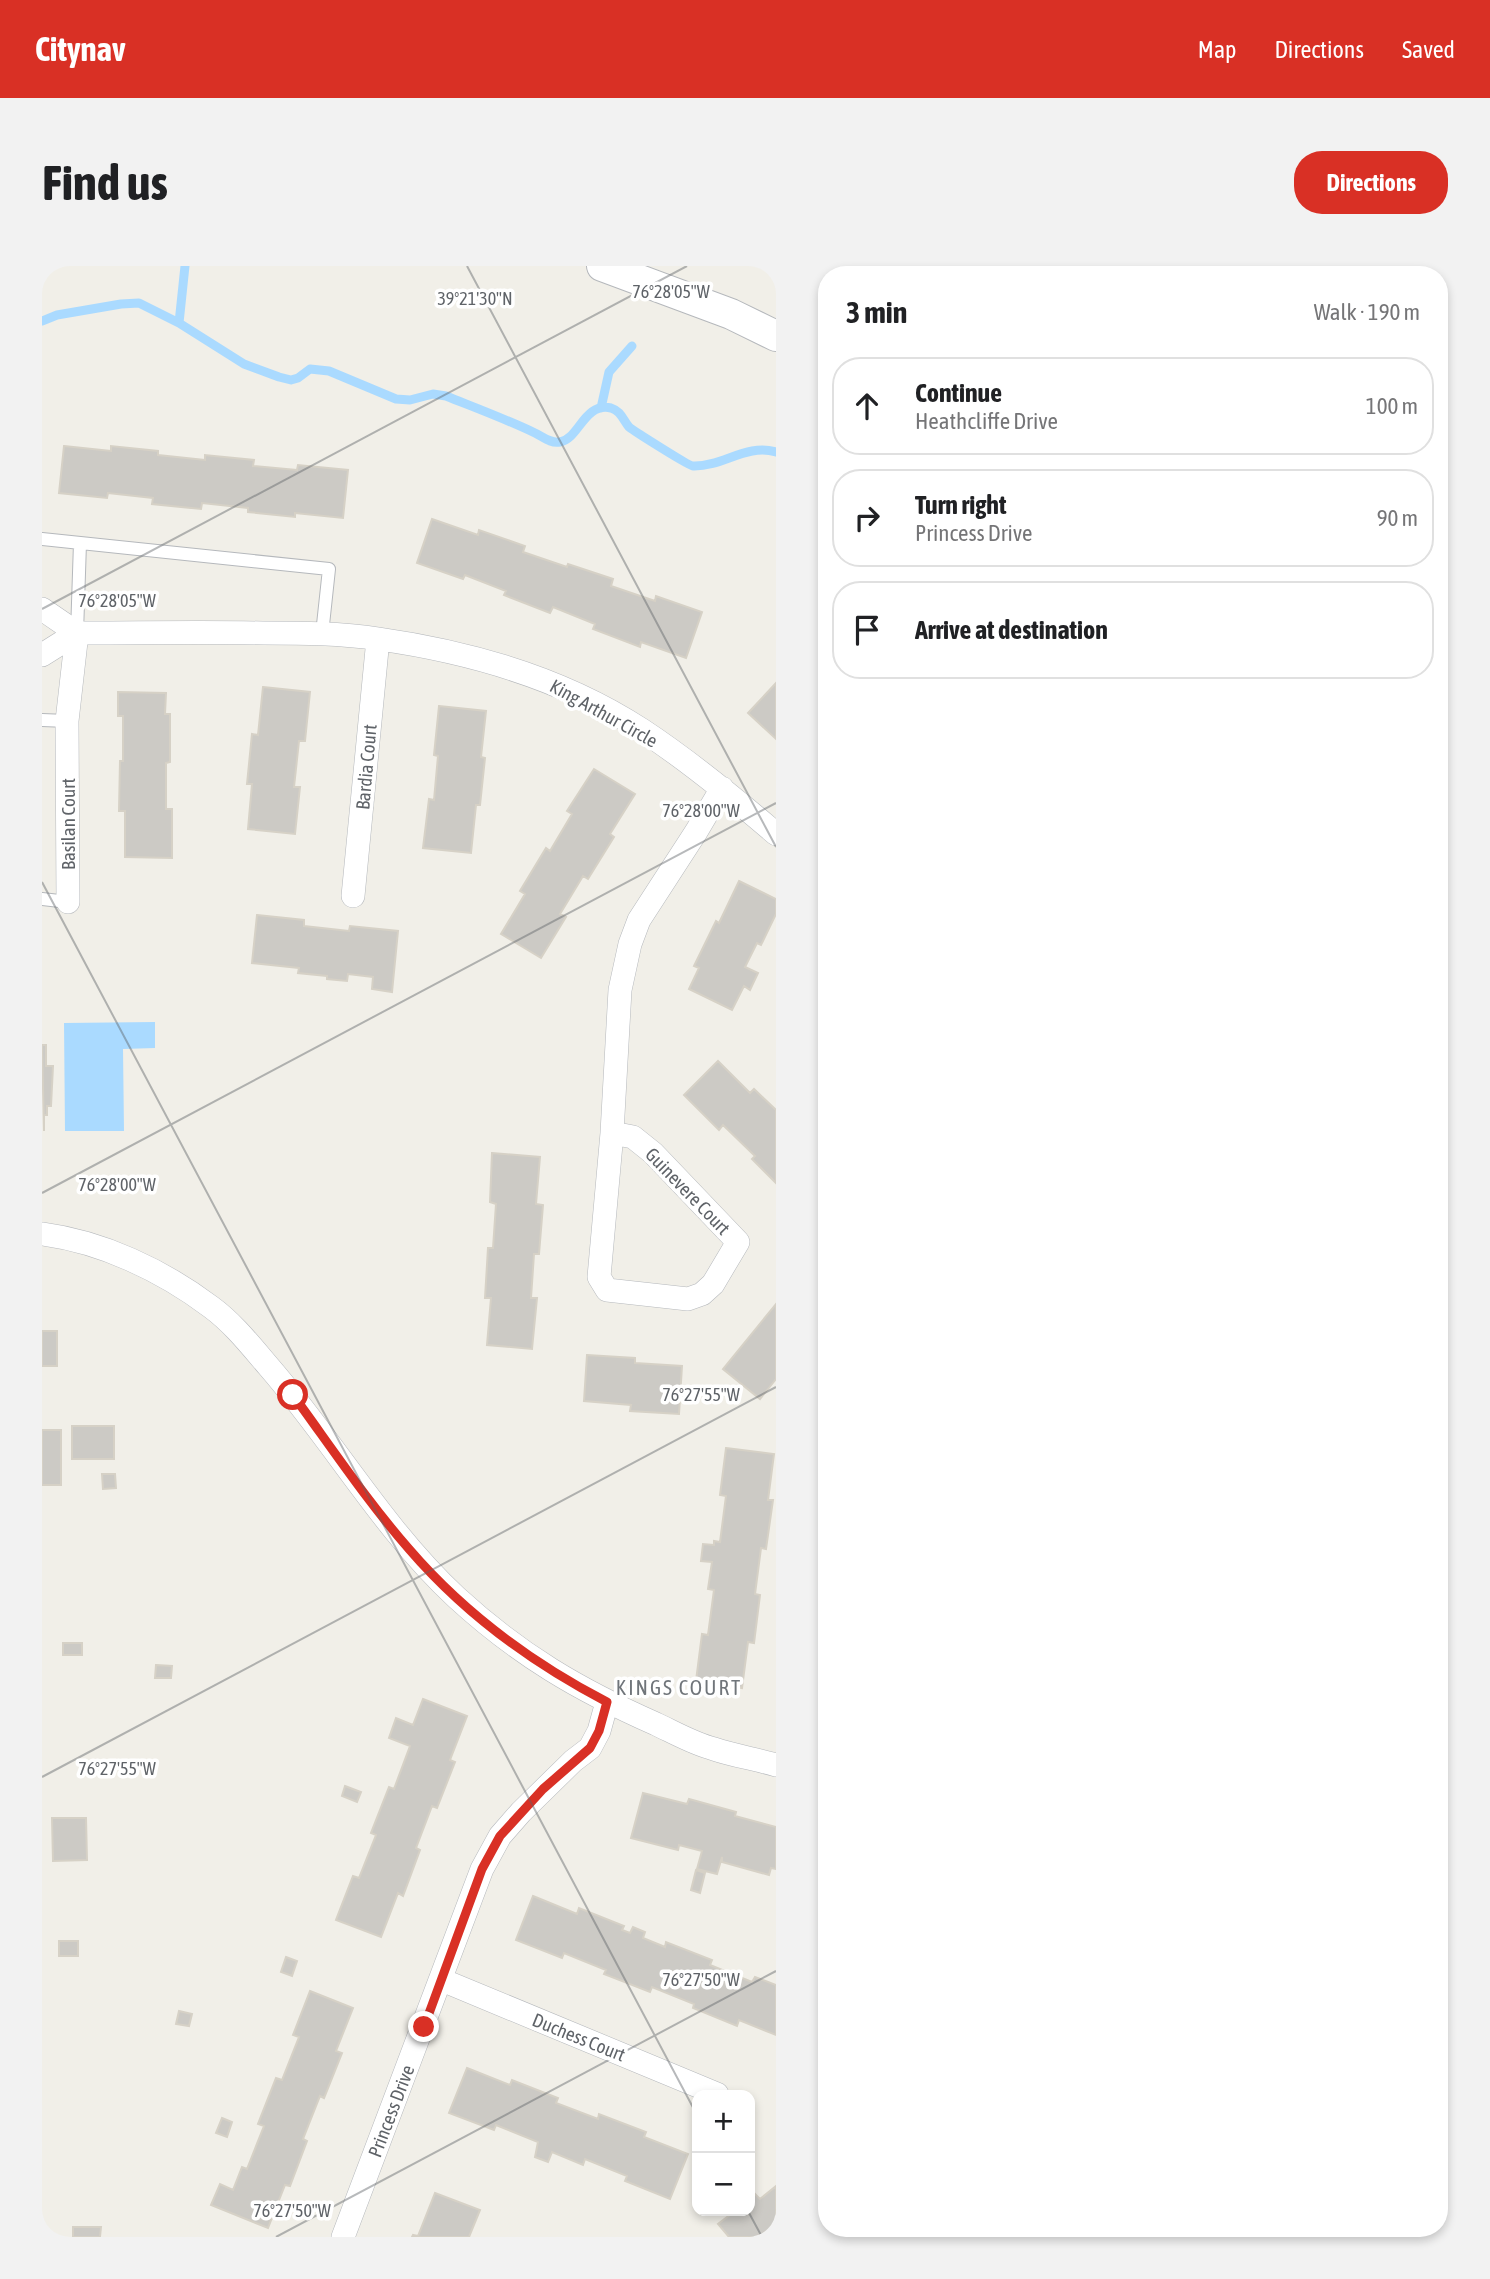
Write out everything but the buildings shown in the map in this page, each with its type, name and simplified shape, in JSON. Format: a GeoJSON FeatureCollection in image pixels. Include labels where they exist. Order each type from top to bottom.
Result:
{"type":"FeatureCollection","features":[{"type":"Feature","properties":{"kind":"street"},"geometry":{"type":"LineString","coordinates":[[609,267],[731,314],[776,336]]}},
{"type":"Feature","properties":{"kind":"street"},"geometry":{"type":"LineString","coordinates":[[42,609],[77,633],[42,655]]}},
{"type":"Feature","properties":{"kind":"street","name":"King Arthur Circle"},"geometry":{"type":"LineString","coordinates":[[77,633],[322,634],[378,639],[458,655],[540,678],[585,698],[641,729],[722,788],[776,834]]}},
{"type":"Feature","properties":{"kind":"street","name":"Basilan Court"},"geometry":{"type":"LineString","coordinates":[[68,902],[67,721],[77,633]]}},
{"type":"Feature","properties":{"kind":"street","name":"Bardia Court"},"geometry":{"type":"LineString","coordinates":[[353,896],[378,639]]}},
{"type":"Feature","properties":{"kind":"street","name":"Guinevere Court"},"geometry":{"type":"LineString","coordinates":[[612,1133],[634,1137],[653,1153],[738,1242],[713,1284],[702,1294],[688,1299],[607,1290],[599,1277],[612,1133],[620,990],[630,944],[639,920],[722,788]]}},
{"type":"Feature","properties":{"kind":"street"},"geometry":{"type":"LineString","coordinates":[[42,1234],[59,1236],[140,1264],[212,1307],[241,1334],[293,1395],[380,1514],[410,1550],[456,1597],[509,1643],[568,1682],[607,1702],[712,1749],[776,1765]]}},
{"type":"Feature","properties":{"kind":"street","name":"Princess Drive"},"geometry":{"type":"LineString","coordinates":[[343,2237],[482,1869],[500,1836],[543,1789],[590,1748],[599,1731],[607,1702]]}},
{"type":"Feature","properties":{"kind":"street","name":"Duchess Court"},"geometry":{"type":"LineString","coordinates":[[442,1980],[707,2090]]}},
{"type":"Feature","properties":{"kind":"lane"},"geometry":{"type":"LineString","coordinates":[[42,539],[329,569],[322,634]]}},
{"type":"Feature","properties":{"kind":"lane"},"geometry":{"type":"LineString","coordinates":[[77,633],[80,543]]}},
{"type":"Feature","properties":{"kind":"lane"},"geometry":{"type":"LineString","coordinates":[[42,720],[67,721]]}},
{"type":"Feature","properties":{"kind":"lane","name":"Basilan Court"},"geometry":{"type":"LineString","coordinates":[[42,899],[68,902]]}},
{"type":"Feature","properties":{"kind":"water"},"geometry":{"type":"Polygon","coordinates":[[[155,1022],[155,1048],[123,1049],[124,1131],[65,1131],[64,1023],[155,1022]]]}},
{"type":"Feature","properties":{"kind":"waterway"},"geometry":{"type":"LineString","coordinates":[[179,323],[185,266]]}},
{"type":"Feature","properties":{"kind":"waterway"},"geometry":{"type":"LineString","coordinates":[[42,321],[57,315],[139,303],[179,323],[244,364],[279,377],[291,380],[310,369],[329,371],[396,399],[410,400],[433,394],[446,396],[553,442],[567,439],[594,410],[611,408],[620,413],[629,427],[693,466],[755,451],[776,452]]}},
{"type":"Feature","properties":{"kind":"waterway"},"geometry":{"type":"LineString","coordinates":[[601,408],[609,372],[632,346]]}},
{"type":"Feature","properties":{"kind":"district","name":"KINGS COURT"},"geometry":{"type":"Point","coordinates":[679,1688]}},
{"type":"Feature","properties":{"kind":"route"},"geometry":{"type":"LineString","coordinates":[[293,1395],[380,1514],[410,1550],[456,1597],[509,1643],[568,1682],[607,1702],[599,1731],[590,1748],[543,1789],[500,1836],[482,1869],[424,2027]]}}]}
